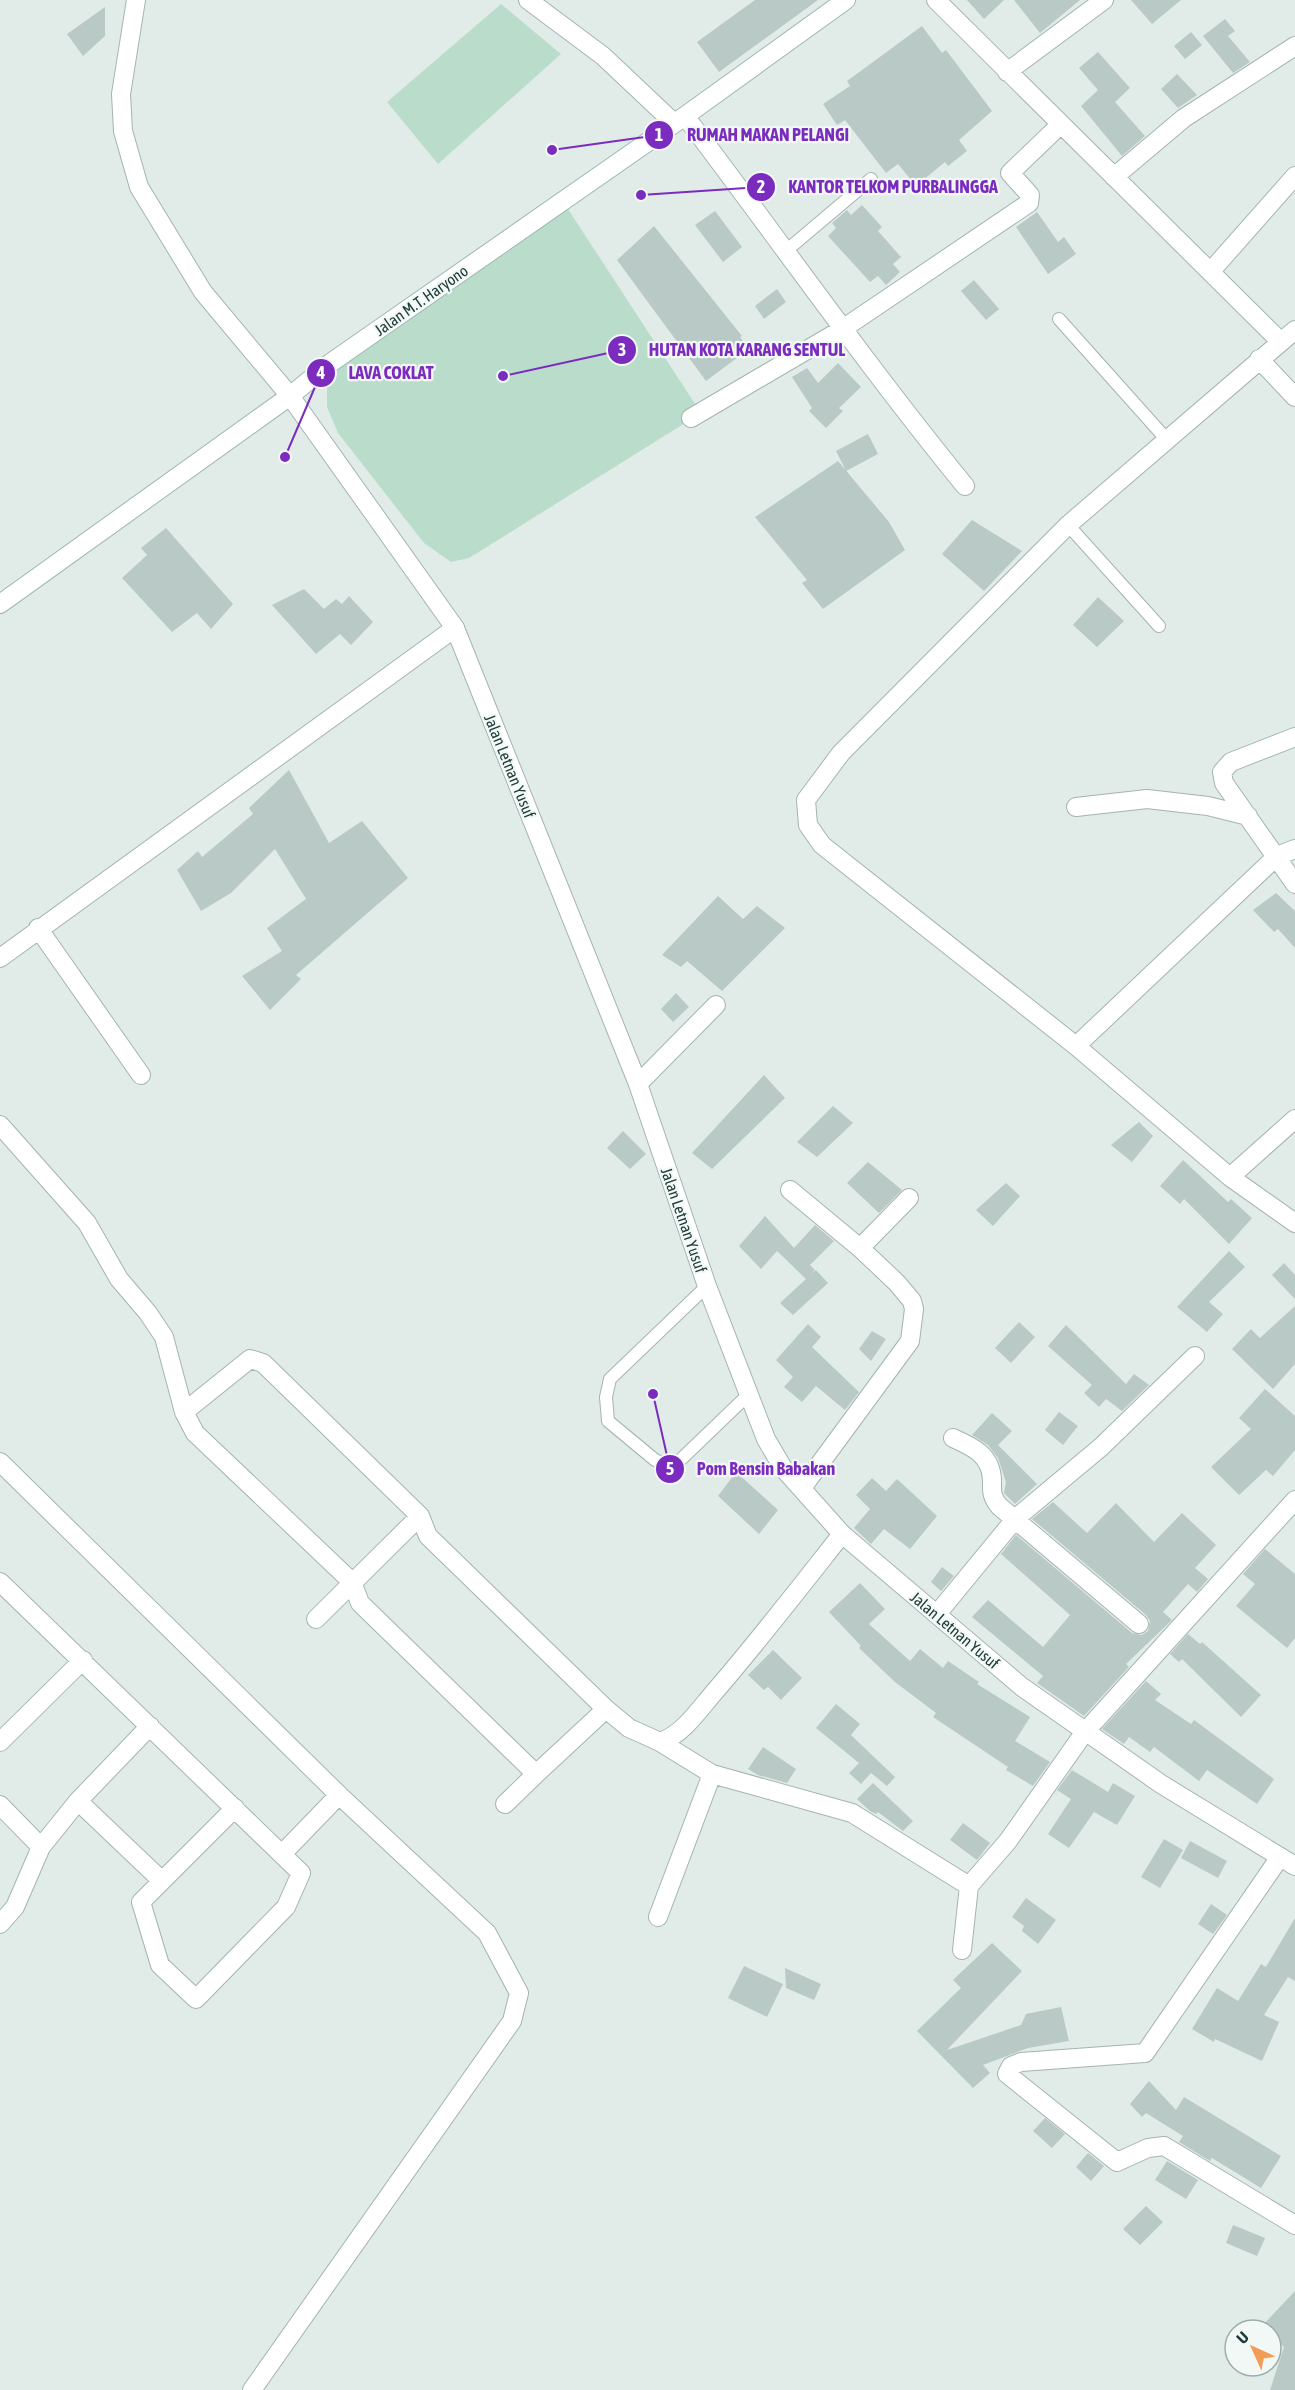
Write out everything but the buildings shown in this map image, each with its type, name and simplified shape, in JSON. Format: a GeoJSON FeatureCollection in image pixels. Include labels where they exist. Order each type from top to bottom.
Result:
{"type":"FeatureCollection","features":[{"type":"Feature","properties":{"kind":"street"},"geometry":{"type":"LineString","coordinates":[[528,0],[603,57],[679,120],[787,250],[842,330],[965,486]]}},
{"type":"Feature","properties":{"kind":"street","name":"Jalan M.T. Haryono"},"geometry":{"type":"LineString","coordinates":[[0,604],[290,396],[329,364],[679,120],[846,0]]}},
{"type":"Feature","properties":{"kind":"street"},"geometry":{"type":"LineString","coordinates":[[936,0],[1281,342]]}},
{"type":"Feature","properties":{"kind":"street"},"geometry":{"type":"LineString","coordinates":[[1007,72],[1104,0]]}},
{"type":"Feature","properties":{"kind":"street","name":"Jalan Letnan Yusuf"},"geometry":{"type":"LineString","coordinates":[[138,3],[121,94],[123,130],[139,187],[203,292],[290,396],[454,628],[638,1084],[707,1286],[766,1439],[783,1467],[842,1534],[1022,1687],[1084,1733],[1161,1784],[1287,1861]]}},
{"type":"Feature","properties":{"kind":"street"},"geometry":{"type":"LineString","coordinates":[[1114,177],[1184,118],[1295,46]]}},
{"type":"Feature","properties":{"kind":"street"},"geometry":{"type":"LineString","coordinates":[[691,418],[842,330],[1030,201],[1030,195],[1010,173],[1060,125]]}},
{"type":"Feature","properties":{"kind":"street"},"geometry":{"type":"LineString","coordinates":[[1211,271],[1295,176]]}},
{"type":"Feature","properties":{"kind":"street"},"geometry":{"type":"LineString","coordinates":[[1295,330],[1068,525],[841,753],[806,800],[808,825],[822,845],[1077,1046],[1230,1177],[1295,1223]]}},
{"type":"Feature","properties":{"kind":"street"},"geometry":{"type":"LineString","coordinates":[[1259,359],[1295,397]]}},
{"type":"Feature","properties":{"kind":"street"},"geometry":{"type":"LineString","coordinates":[[0,958],[454,628]]}},
{"type":"Feature","properties":{"kind":"street"},"geometry":{"type":"LineString","coordinates":[[1295,737],[1225,767],[1222,772],[1224,783],[1295,884]]}},
{"type":"Feature","properties":{"kind":"street"},"geometry":{"type":"LineString","coordinates":[[1076,807],[1146,799],[1208,806],[1248,816]]}},
{"type":"Feature","properties":{"kind":"street"},"geometry":{"type":"LineString","coordinates":[[1077,1046],[1276,856],[1295,849]]}},
{"type":"Feature","properties":{"kind":"street"},"geometry":{"type":"LineString","coordinates":[[39,928],[141,1075]]}},
{"type":"Feature","properties":{"kind":"street"},"geometry":{"type":"LineString","coordinates":[[638,1084],[716,1005]]}},
{"type":"Feature","properties":{"kind":"street"},"geometry":{"type":"LineString","coordinates":[[1230,1177],[1295,1119]]}},
{"type":"Feature","properties":{"kind":"street"},"geometry":{"type":"LineString","coordinates":[[0,1125],[87,1223],[119,1279],[164,1337],[184,1412],[201,1440],[352,1582],[360,1603],[536,1774]]}},
{"type":"Feature","properties":{"kind":"street"},"geometry":{"type":"LineString","coordinates":[[790,1190],[860,1248],[897,1283],[912,1301],[914,1325],[910,1341],[802,1488]]}},
{"type":"Feature","properties":{"kind":"street"},"geometry":{"type":"LineString","coordinates":[[860,1248],[909,1198]]}},
{"type":"Feature","properties":{"kind":"street"},"geometry":{"type":"LineString","coordinates":[[937,1614],[1016,1518],[1101,1447],[1195,1356]]}},
{"type":"Feature","properties":{"kind":"street"},"geometry":{"type":"LineString","coordinates":[[184,1412],[249,1359],[259,1360],[420,1516],[428,1536],[606,1709],[629,1728],[660,1742],[712,1774],[852,1814],[969,1886]]}},
{"type":"Feature","properties":{"kind":"street"},"geometry":{"type":"LineString","coordinates":[[953,1437],[973,1447],[986,1458],[991,1467],[991,1496],[999,1506],[1139,1624]]}},
{"type":"Feature","properties":{"kind":"street"},"geometry":{"type":"LineString","coordinates":[[0,1462],[339,1796],[487,1933],[519,1992],[512,2020],[252,2390]]}},
{"type":"Feature","properties":{"kind":"street"},"geometry":{"type":"LineString","coordinates":[[962,1950],[969,1886],[1008,1841],[1084,1733],[1295,1500]]}},
{"type":"Feature","properties":{"kind":"street"},"geometry":{"type":"LineString","coordinates":[[316,1619],[420,1516]]}},
{"type":"Feature","properties":{"kind":"street"},"geometry":{"type":"LineString","coordinates":[[660,1742],[676,1735],[744,1658],[842,1534]]}},
{"type":"Feature","properties":{"kind":"street"},"geometry":{"type":"LineString","coordinates":[[4,1594],[82,1660],[236,1808],[301,1874],[286,1907],[196,1999],[160,1965],[141,1902],[236,1808]]}},
{"type":"Feature","properties":{"kind":"street"},"geometry":{"type":"LineString","coordinates":[[0,1742],[82,1660]]}},
{"type":"Feature","properties":{"kind":"street"},"geometry":{"type":"LineString","coordinates":[[505,1804],[606,1709]]}},
{"type":"Feature","properties":{"kind":"street"},"geometry":{"type":"LineString","coordinates":[[0,1924],[15,1907],[41,1847],[78,1801],[150,1726]]}},
{"type":"Feature","properties":{"kind":"street"},"geometry":{"type":"LineString","coordinates":[[658,1917],[712,1774]]}},
{"type":"Feature","properties":{"kind":"street"},"geometry":{"type":"LineString","coordinates":[[282,1854],[339,1796]]}},
{"type":"Feature","properties":{"kind":"street"},"geometry":{"type":"LineString","coordinates":[[78,1801],[161,1880]]}},
{"type":"Feature","properties":{"kind":"street"},"geometry":{"type":"LineString","coordinates":[[0,1805],[41,1847]]}},
{"type":"Feature","properties":{"kind":"street"},"geometry":{"type":"LineString","coordinates":[[1287,1861],[1148,2051],[1142,2055],[1079,2056],[1021,2061],[1011,2066],[1007,2074],[1117,2162],[1148,2148],[1164,2146],[1295,2225]]}},
{"type":"Feature","properties":{"kind":"lane"},"geometry":{"type":"LineString","coordinates":[[787,250],[871,179]]}},
{"type":"Feature","properties":{"kind":"lane"},"geometry":{"type":"LineString","coordinates":[[1059,319],[1168,441]]}},
{"type":"Feature","properties":{"kind":"lane"},"geometry":{"type":"LineString","coordinates":[[1068,525],[1159,626]]}},
{"type":"Feature","properties":{"kind":"lane"},"geometry":{"type":"LineString","coordinates":[[707,1286],[610,1379],[606,1397],[608,1421],[655,1460],[673,1467],[749,1394]]}},
{"type":"Feature","properties":{"kind":"green space"},"geometry":{"type":"Polygon","coordinates":[[[501,4],[561,54],[438,164],[387,102],[501,4]]]}},
{"type":"Feature","properties":{"kind":"green space"},"geometry":{"type":"Polygon","coordinates":[[[564,203],[701,413],[469,558],[451,562],[424,543],[338,433],[327,407],[327,386],[331,366],[564,203]]]}},
{"type":"Feature","properties":{"kind":"place","name":"RUMAH MAKAN PELANGI"},"geometry":{"type":"Point","coordinates":[552,150]}},
{"type":"Feature","properties":{"kind":"place","name":"KANTOR TELKOM PURBALINGGA"},"geometry":{"type":"Point","coordinates":[641,195]}},
{"type":"Feature","properties":{"kind":"place","name":"HUTAN KOTA KARANG SENTUL"},"geometry":{"type":"Point","coordinates":[503,376]}},
{"type":"Feature","properties":{"kind":"place","name":"LAVA COKLAT"},"geometry":{"type":"Point","coordinates":[285,457]}},
{"type":"Feature","properties":{"kind":"place","name":"Pom Bensin Babakan"},"geometry":{"type":"Point","coordinates":[653,1394]}}]}
